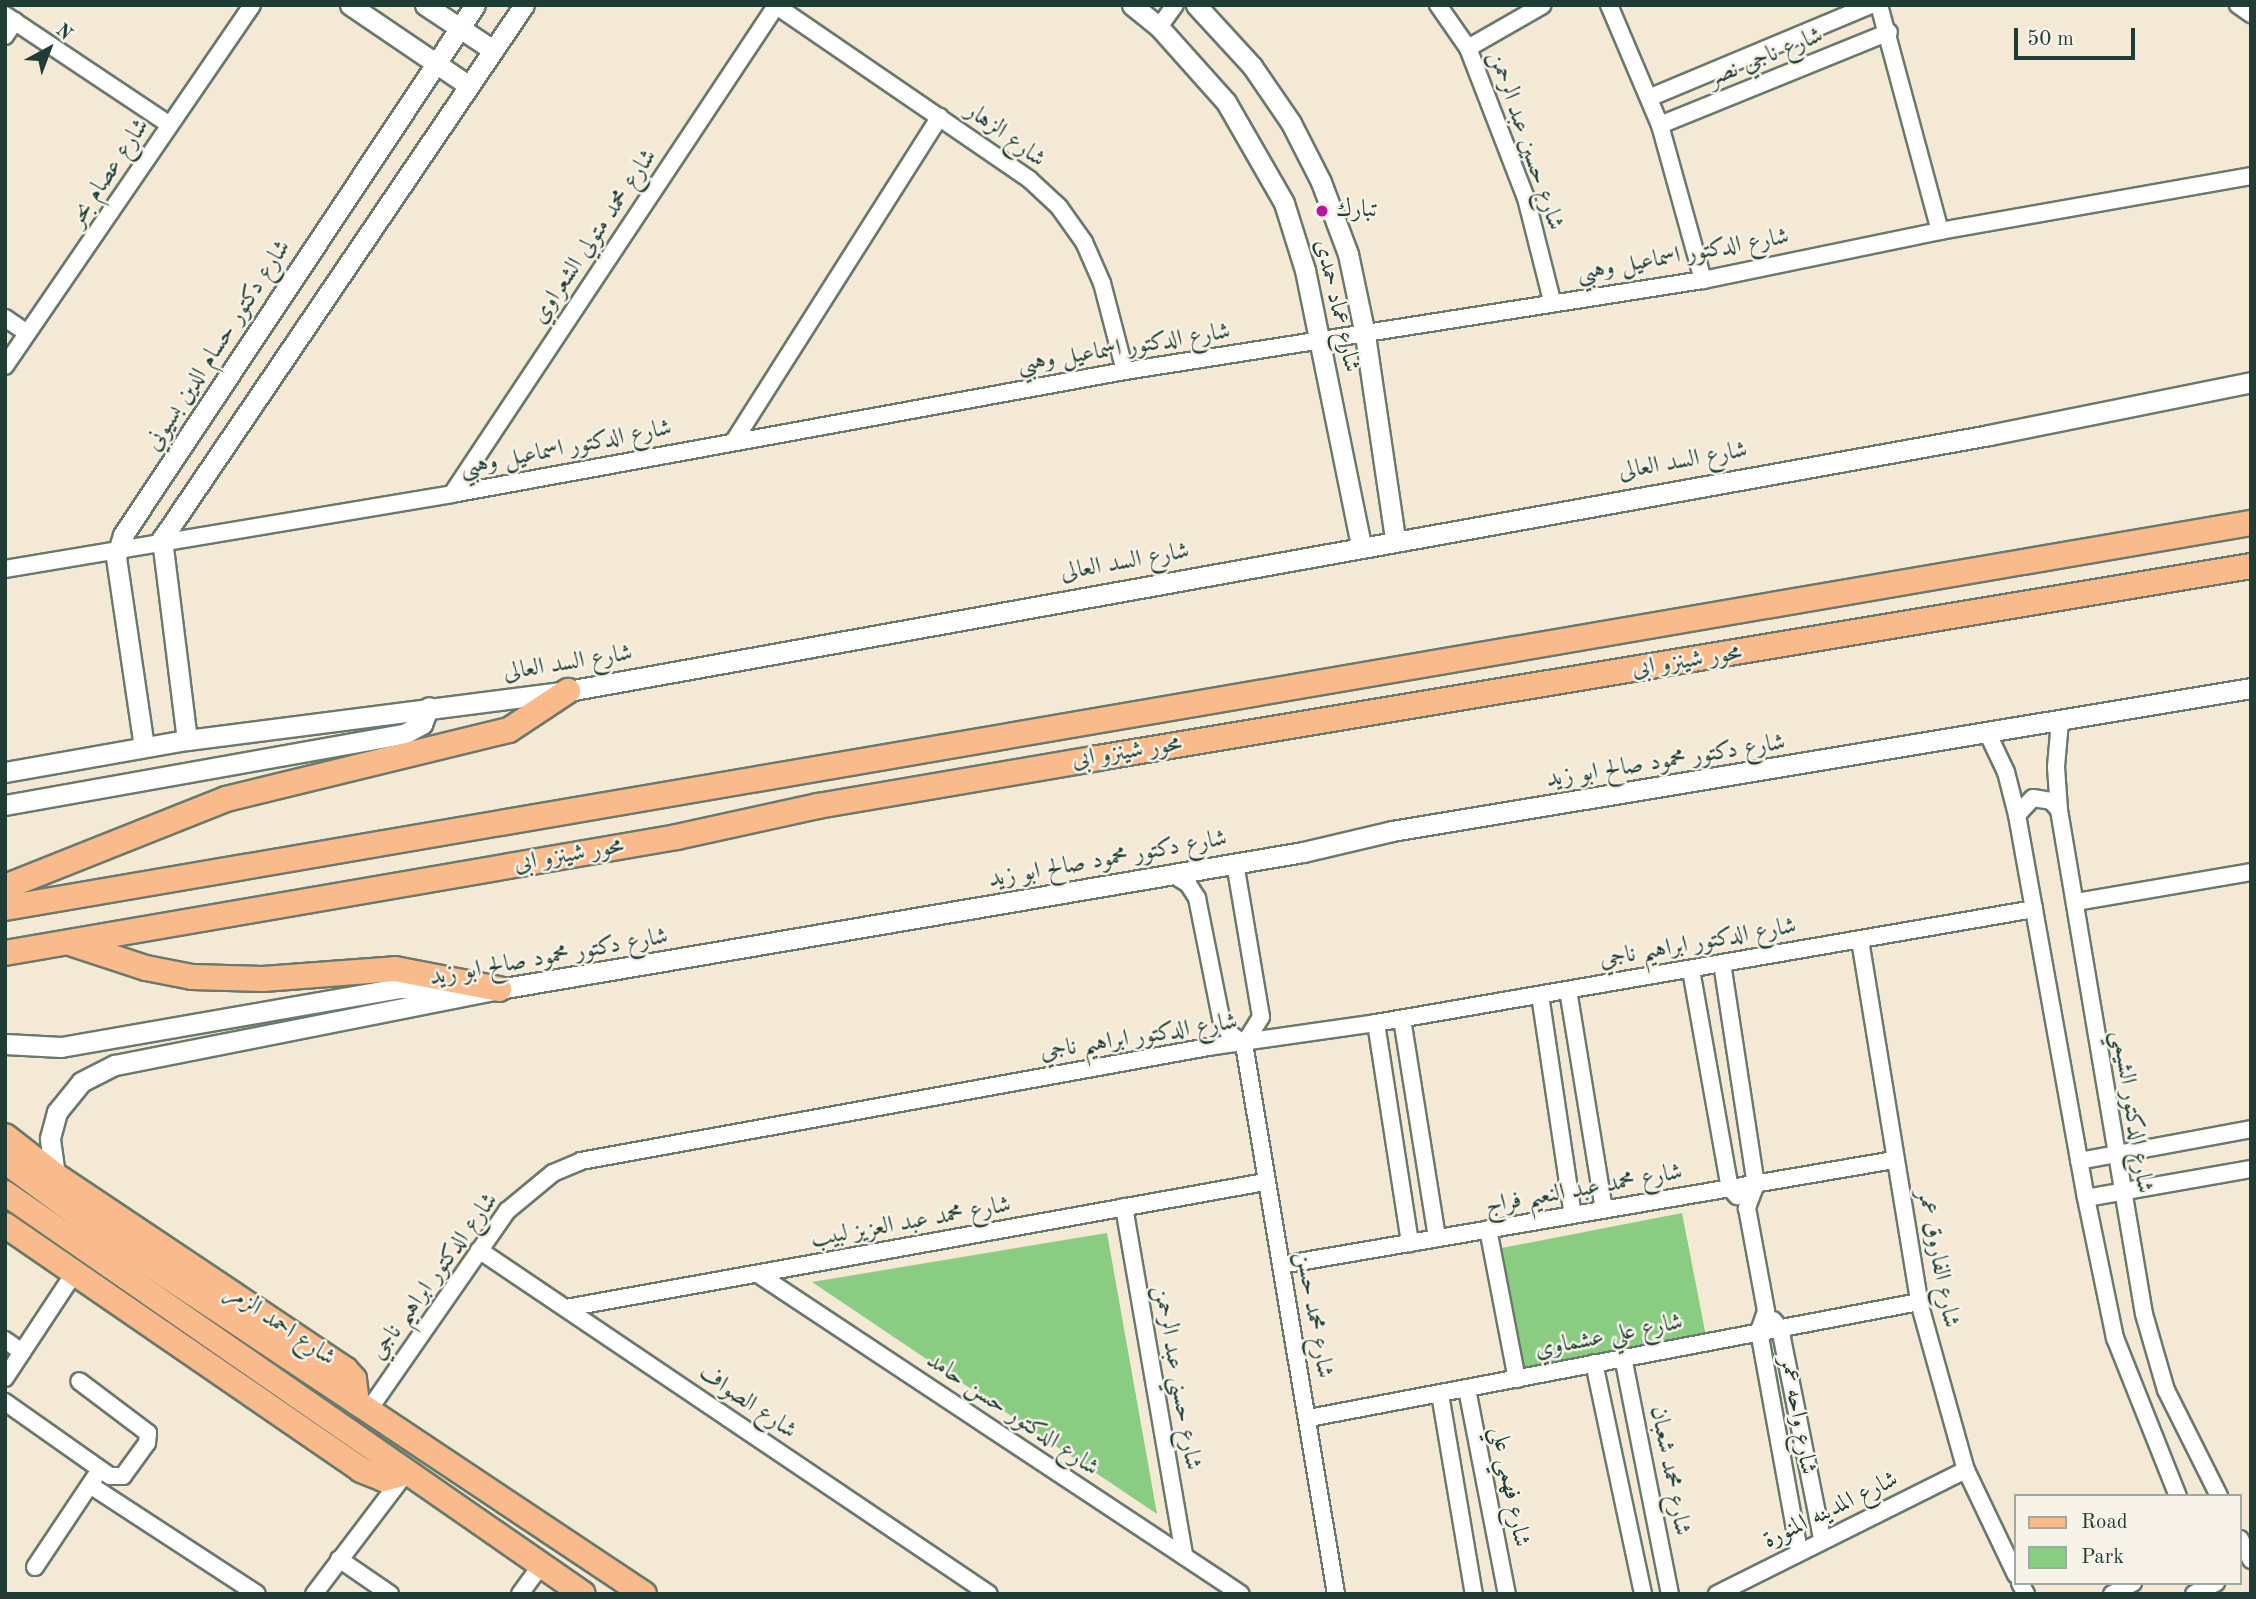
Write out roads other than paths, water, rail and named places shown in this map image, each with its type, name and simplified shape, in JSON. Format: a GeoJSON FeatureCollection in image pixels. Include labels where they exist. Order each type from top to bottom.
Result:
{"type":"FeatureCollection","features":[{"type":"Feature","properties":{"kind":"main road","name":"محور شينزو ابى"},"geometry":{"type":"LineString","coordinates":[[5,908],[2251,523]]}},
{"type":"Feature","properties":{"kind":"main road","name":"محور شينزو ابى"},"geometry":{"type":"LineString","coordinates":[[5,953],[677,837],[818,806],[2251,566]]}},
{"type":"Feature","properties":{"kind":"main road"},"geometry":{"type":"LineString","coordinates":[[5,887],[226,799],[509,730],[568,691]]}},
{"type":"Feature","properties":{"kind":"main road"},"geometry":{"type":"LineString","coordinates":[[69,942],[146,968],[192,977],[263,979],[395,969],[490,992]]}},
{"type":"Feature","properties":{"kind":"main road","name":"شارع احمد الزمر"},"geometry":{"type":"LineString","coordinates":[[5,1136],[55,1175],[346,1370],[354,1379],[362,1407]]}},
{"type":"Feature","properties":{"kind":"main road"},"geometry":{"type":"LineString","coordinates":[[5,1161],[104,1234],[644,1594]]}},
{"type":"Feature","properties":{"kind":"main road"},"geometry":{"type":"LineString","coordinates":[[5,1193],[583,1594]]}},
{"type":"Feature","properties":{"kind":"main road"},"geometry":{"type":"LineString","coordinates":[[5,1225],[362,1470],[383,1479],[406,1473]]}},
{"type":"Feature","properties":{"kind":"street","name":"شارع عصام بحر"},"geometry":{"type":"LineString","coordinates":[[5,366],[252,5]]}},
{"type":"Feature","properties":{"kind":"street"},"geometry":{"type":"LineString","coordinates":[[350,5],[469,86]]}},
{"type":"Feature","properties":{"kind":"street"},"geometry":{"type":"LineString","coordinates":[[425,5],[493,50]]}},
{"type":"Feature","properties":{"kind":"street","name":"شارع دكتور حسام الدين بسيوني"},"geometry":{"type":"LineString","coordinates":[[118,547],[475,5]]}},
{"type":"Feature","properties":{"kind":"street"},"geometry":{"type":"LineString","coordinates":[[187,740],[162,539],[524,5]]}},
{"type":"Feature","properties":{"kind":"street","name":"شارع عماد حمدى"},"geometry":{"type":"LineString","coordinates":[[1132,5],[1159,27],[1226,102],[1262,159],[1287,214],[1321,340],[1361,545]]}},
{"type":"Feature","properties":{"kind":"street"},"geometry":{"type":"LineString","coordinates":[[1159,27],[1175,5]]}},
{"type":"Feature","properties":{"kind":"street","name":"شارع عماد حمدى"},"geometry":{"type":"LineString","coordinates":[[1196,5],[1252,65],[1297,135],[1321,182],[1348,254],[1365,335],[1395,539]]}},
{"type":"Feature","properties":{"kind":"street","name":"شارع حسين عبد الرحمن"},"geometry":{"type":"LineString","coordinates":[[1438,5],[1468,48],[1525,198],[1552,301]]}},
{"type":"Feature","properties":{"kind":"street"},"geometry":{"type":"LineString","coordinates":[[1468,48],[1543,5]]}},
{"type":"Feature","properties":{"kind":"street"},"geometry":{"type":"LineString","coordinates":[[1609,5],[1651,97],[1703,280]]}},
{"type":"Feature","properties":{"kind":"street","name":"شارع ناجي نصر"},"geometry":{"type":"LineString","coordinates":[[1651,97],[1871,5]]}},
{"type":"Feature","properties":{"kind":"street"},"geometry":{"type":"LineString","coordinates":[[1879,5],[1889,32],[1940,230]]}},
{"type":"Feature","properties":{"kind":"street"},"geometry":{"type":"LineString","coordinates":[[2238,5],[2251,14]]}},
{"type":"Feature","properties":{"kind":"street","name":"شارع الزهار"},"geometry":{"type":"LineString","coordinates":[[776,6],[1029,179],[1059,207],[1084,242],[1102,283],[1125,371]]}},
{"type":"Feature","properties":{"kind":"street","name":"شارع محمد متولي الشعراوي"},"geometry":{"type":"LineString","coordinates":[[452,494],[776,6]]}},
{"type":"Feature","properties":{"kind":"street"},"geometry":{"type":"LineString","coordinates":[[5,36],[10,18],[170,125]]}},
{"type":"Feature","properties":{"kind":"street","name":"شارع ناجي نصر"},"geometry":{"type":"LineString","coordinates":[[1660,125],[1889,32]]}},
{"type":"Feature","properties":{"kind":"street"},"geometry":{"type":"LineString","coordinates":[[734,441],[940,117]]}},
{"type":"Feature","properties":{"kind":"street","name":"شارع الدكتور اسماعيل وهبي"},"geometry":{"type":"LineString","coordinates":[[5,569],[162,539],[452,494],[1125,371],[1365,335],[1552,301],[1703,280],[1940,230],[2251,176]]}},
{"type":"Feature","properties":{"kind":"street"},"geometry":{"type":"LineString","coordinates":[[5,318],[27,333]]}},
{"type":"Feature","properties":{"kind":"street","name":"شارع السد العالى"},"geometry":{"type":"LineString","coordinates":[[5,772],[187,740],[568,691],[1361,545],[1989,435],[2140,401],[2251,382]]}},
{"type":"Feature","properties":{"kind":"street"},"geometry":{"type":"LineString","coordinates":[[118,547],[144,747]]}},
{"type":"Feature","properties":{"kind":"street","name":"شارع دكتور محمود صالح ابو زيد"},"geometry":{"type":"LineString","coordinates":[[55,1175],[50,1138],[57,1112],[71,1090],[103,1069],[490,992],[1235,863],[1392,831],[1988,734],[2251,688]]}},
{"type":"Feature","properties":{"kind":"street"},"geometry":{"type":"LineString","coordinates":[[5,805],[404,734],[422,724],[429,707]]}},
{"type":"Feature","properties":{"kind":"street","name":"شارع الدكتور الشيمي"},"geometry":{"type":"LineString","coordinates":[[2060,721],[2056,767],[2059,810],[2076,902],[2120,1192],[2153,1353],[2166,1390],[2218,1494]]}},
{"type":"Feature","properties":{"kind":"street"},"geometry":{"type":"LineString","coordinates":[[1988,734],[2006,772],[2017,815],[2086,1198],[2122,1360],[2177,1494]]}},
{"type":"Feature","properties":{"kind":"street"},"geometry":{"type":"LineString","coordinates":[[2017,815],[2034,798],[2051,801],[2059,810]]}},
{"type":"Feature","properties":{"kind":"street"},"geometry":{"type":"LineString","coordinates":[[1171,874],[1188,884],[1197,898],[1221,1018],[1229,1033],[1244,1044],[1261,1017],[1235,863]]}},
{"type":"Feature","properties":{"kind":"street"},"geometry":{"type":"LineString","coordinates":[[2076,902],[2251,872]]}},
{"type":"Feature","properties":{"kind":"street","name":"شارع الدكتور ابراهيم ناجي"},"geometry":{"type":"LineString","coordinates":[[362,1407],[528,1190],[581,1161],[2034,909]]}},
{"type":"Feature","properties":{"kind":"street","name":"شارع الفاروق عمر"},"geometry":{"type":"LineString","coordinates":[[1860,940],[1919,1302],[1966,1470],[2014,1570]]}},
{"type":"Feature","properties":{"kind":"street"},"geometry":{"type":"LineString","coordinates":[[1721,963],[1756,1184],[1747,1208]]}},
{"type":"Feature","properties":{"kind":"street"},"geometry":{"type":"LineString","coordinates":[[1691,970],[1730,1188],[1747,1208],[1766,1311],[1780,1328]]}},
{"type":"Feature","properties":{"kind":"street"},"geometry":{"type":"LineString","coordinates":[[5,1044],[44,1049],[399,988],[490,992]]}},
{"type":"Feature","properties":{"kind":"street"},"geometry":{"type":"LineString","coordinates":[[1568,990],[1604,1209]]}},
{"type":"Feature","properties":{"kind":"street"},"geometry":{"type":"LineString","coordinates":[[1540,995],[1573,1215]]}},
{"type":"Feature","properties":{"kind":"street"},"geometry":{"type":"LineString","coordinates":[[1402,1019],[1437,1238]]}},
{"type":"Feature","properties":{"kind":"street"},"geometry":{"type":"LineString","coordinates":[[1376,1023],[1410,1242]]}},
{"type":"Feature","properties":{"kind":"street","name":"شارع محمد حسن"},"geometry":{"type":"LineString","coordinates":[[1244,1044],[1265,1182],[1309,1418],[1336,1594]]}},
{"type":"Feature","properties":{"kind":"street"},"geometry":{"type":"LineString","coordinates":[[1388,1098],[1414,1093]]}},
{"type":"Feature","properties":{"kind":"street"},"geometry":{"type":"LineString","coordinates":[[2079,1161],[2251,1129]]}},
{"type":"Feature","properties":{"kind":"street","name":"شارع محمد عبد النعيم فراج"},"geometry":{"type":"LineString","coordinates":[[1281,1265],[1894,1160]]}},
{"type":"Feature","properties":{"kind":"street"},"geometry":{"type":"LineString","coordinates":[[2086,1198],[2251,1169]]}},
{"type":"Feature","properties":{"kind":"street","name":"شارع محمد عبد العزيز لبيب"},"geometry":{"type":"LineString","coordinates":[[566,1308],[1265,1182]]}},
{"type":"Feature","properties":{"kind":"street","name":"شارع حسني عبد الرحمن"},"geometry":{"type":"LineString","coordinates":[[1124,1207],[1184,1556]]}},
{"type":"Feature","properties":{"kind":"street"},"geometry":{"type":"LineString","coordinates":[[1488,1229],[1517,1379]]}},
{"type":"Feature","properties":{"kind":"street","name":"شارع الصواف"},"geometry":{"type":"LineString","coordinates":[[480,1250],[989,1594]]}},
{"type":"Feature","properties":{"kind":"street"},"geometry":{"type":"LineString","coordinates":[[5,1378],[75,1272]]}},
{"type":"Feature","properties":{"kind":"street","name":"شارع الدكتور حسن حامد"},"geometry":{"type":"LineString","coordinates":[[758,1274],[1241,1594]]}},
{"type":"Feature","properties":{"kind":"street","name":"شارع علي عشماوي"},"geometry":{"type":"LineString","coordinates":[[1309,1418],[1919,1302]]}},
{"type":"Feature","properties":{"kind":"street"},"geometry":{"type":"LineString","coordinates":[[1759,1331],[1766,1311]]}},
{"type":"Feature","properties":{"kind":"street","name":"شارع واحه عمر"},"geometry":{"type":"LineString","coordinates":[[1780,1328],[1822,1538]]}},
{"type":"Feature","properties":{"kind":"street","name":"شارع واحه عمر"},"geometry":{"type":"LineString","coordinates":[[1759,1331],[1799,1551]]}},
{"type":"Feature","properties":{"kind":"street"},"geometry":{"type":"LineString","coordinates":[[5,1340],[22,1352]]}},
{"type":"Feature","properties":{"kind":"street","name":"شارع محمد شعبان"},"geometry":{"type":"LineString","coordinates":[[1623,1357],[1670,1594]]}},
{"type":"Feature","properties":{"kind":"street","name":"شارع محمد شعبان"},"geometry":{"type":"LineString","coordinates":[[1594,1363],[1643,1594]]}},
{"type":"Feature","properties":{"kind":"street"},"geometry":{"type":"LineString","coordinates":[[5,1402],[114,1478],[123,1476],[147,1443],[148,1433],[79,1381]]}},
{"type":"Feature","properties":{"kind":"street","name":"شارع فهمي علي"},"geometry":{"type":"LineString","coordinates":[[1467,1389],[1507,1594]]}},
{"type":"Feature","properties":{"kind":"street"},"geometry":{"type":"LineString","coordinates":[[1440,1394],[1474,1594]]}},
{"type":"Feature","properties":{"kind":"street"},"geometry":{"type":"LineString","coordinates":[[35,1567],[100,1469]]}},
{"type":"Feature","properties":{"kind":"street","name":"شارع المدينه المنورة"},"geometry":{"type":"LineString","coordinates":[[1717,1594],[1822,1538],[1966,1470]]}},
{"type":"Feature","properties":{"kind":"street"},"geometry":{"type":"LineString","coordinates":[[314,1594],[406,1473]]}},
{"type":"Feature","properties":{"kind":"street"},"geometry":{"type":"LineString","coordinates":[[90,1485],[257,1594]]}},
{"type":"Feature","properties":{"kind":"street"},"geometry":{"type":"LineString","coordinates":[[2242,1543],[2251,1563]]}},
{"type":"Feature","properties":{"kind":"street"},"geometry":{"type":"LineString","coordinates":[[339,1559],[390,1594]]}},
{"type":"Feature","properties":{"kind":"street"},"geometry":{"type":"LineString","coordinates":[[520,1594],[540,1566]]}},
{"type":"Feature","properties":{"kind":"street"},"geometry":{"type":"LineString","coordinates":[[2112,1594],[2129,1585]]}},
{"type":"Feature","properties":{"kind":"street"},"geometry":{"type":"LineString","coordinates":[[2194,1594],[2213,1585]]}},
{"type":"Feature","properties":{"kind":"place","name":"تبارك"},"geometry":{"type":"Point","coordinates":[1322,211]}}]}
